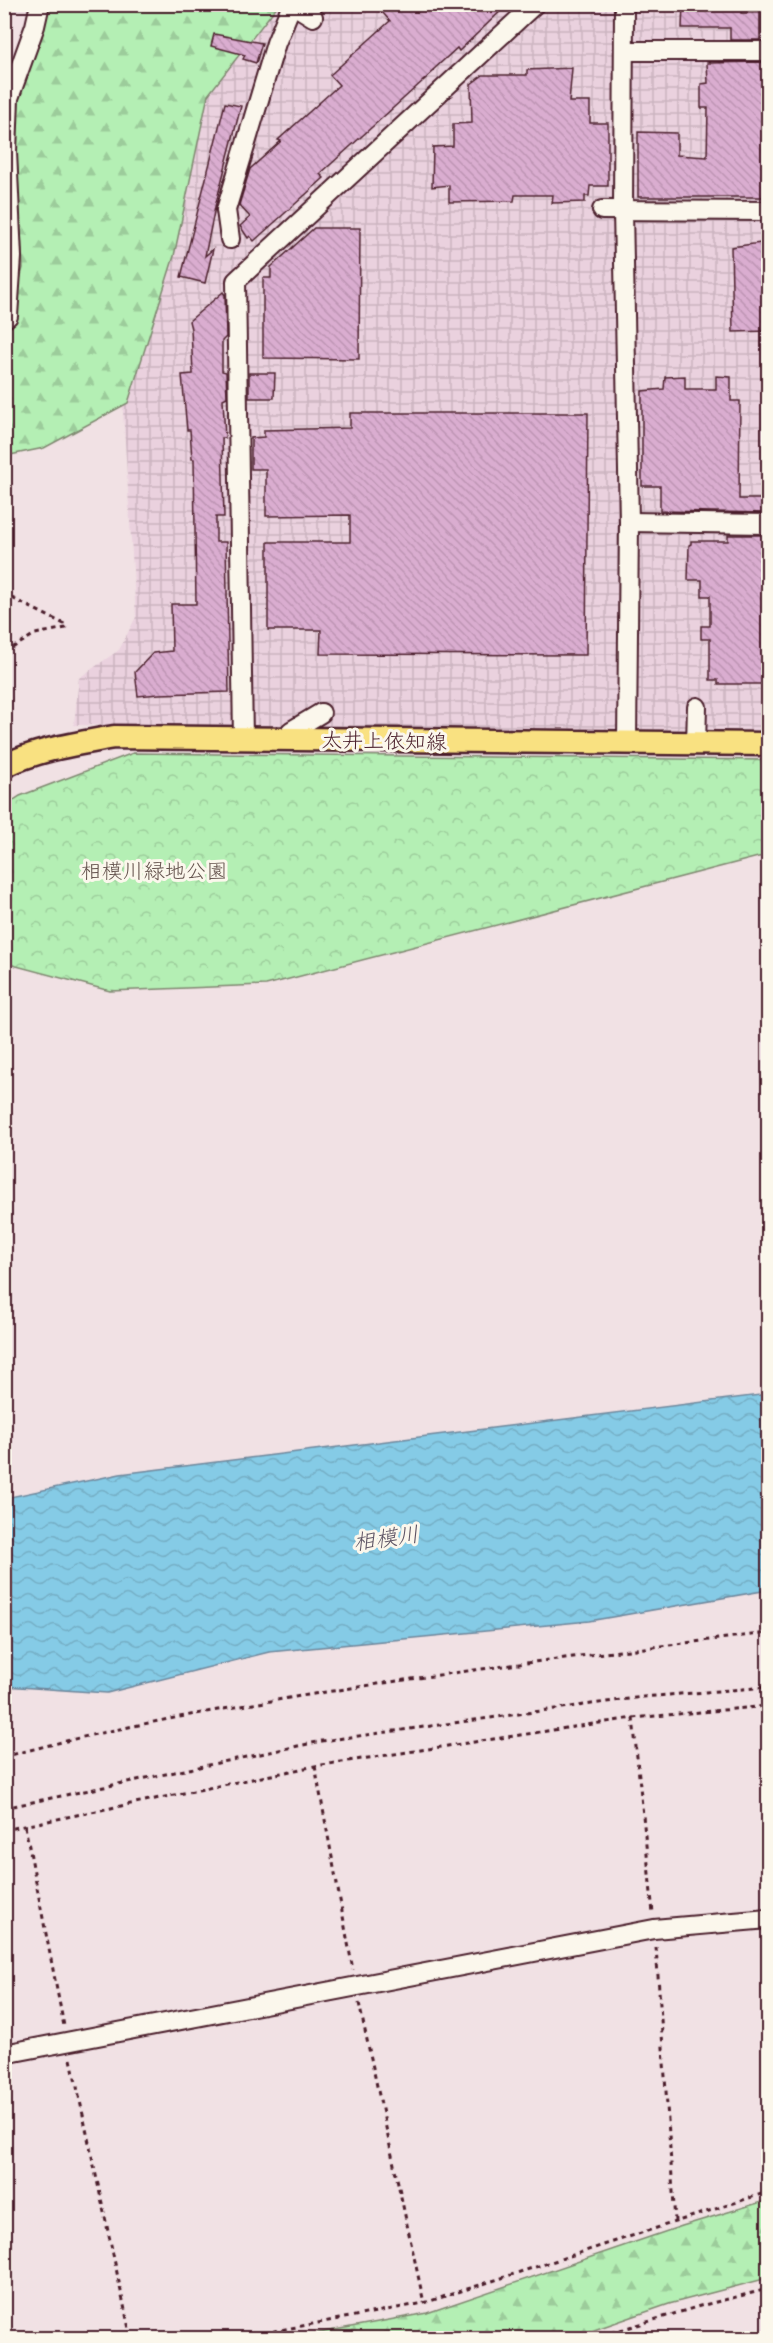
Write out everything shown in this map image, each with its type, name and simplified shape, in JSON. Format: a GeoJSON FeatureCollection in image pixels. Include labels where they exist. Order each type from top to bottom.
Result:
{"type":"FeatureCollection","features":[{"type":"Feature","properties":{"kind":"main road","name":"太井上依知線"},"geometry":{"type":"LineString","coordinates":[[4,766],[24,757],[60,747],[114,737],[768,744]]}},
{"type":"Feature","properties":{"kind":"street"},"geometry":{"type":"LineString","coordinates":[[4,320],[8,316],[12,257],[6,126],[9,98],[40,4]]}},
{"type":"Feature","properties":{"kind":"street"},"geometry":{"type":"LineString","coordinates":[[230,239],[226,210],[276,43],[292,4],[313,17]]}},
{"type":"Feature","properties":{"kind":"street"},"geometry":{"type":"LineString","coordinates":[[243,739],[236,281],[535,4]]}},
{"type":"Feature","properties":{"kind":"street"},"geometry":{"type":"LineString","coordinates":[[624,4],[623,210],[629,522],[627,743]]}},
{"type":"Feature","properties":{"kind":"street"},"geometry":{"type":"LineString","coordinates":[[625,51],[768,51]]}},
{"type":"Feature","properties":{"kind":"street"},"geometry":{"type":"LineString","coordinates":[[602,210],[768,211]]}},
{"type":"Feature","properties":{"kind":"street"},"geometry":{"type":"LineString","coordinates":[[629,522],[768,524]]}},
{"type":"Feature","properties":{"kind":"street"},"geometry":{"type":"LineString","coordinates":[[696,744],[697,707]]}},
{"type":"Feature","properties":{"kind":"street"},"geometry":{"type":"LineString","coordinates":[[287,740],[291,731],[321,713]]}},
{"type":"Feature","properties":{"kind":"street"},"geometry":{"type":"LineString","coordinates":[[4,2054],[654,1929],[768,1919]]}},
{"type":"Feature","properties":{"kind":"path"},"geometry":{"type":"LineString","coordinates":[[4,594],[66,625],[66,628],[35,633],[4,653]]}},
{"type":"Feature","properties":{"kind":"path"},"geometry":{"type":"LineString","coordinates":[[4,1757],[51,1744],[233,1707],[464,1670],[768,1633]]}},
{"type":"Feature","properties":{"kind":"path"},"geometry":{"type":"LineString","coordinates":[[4,1808],[322,1741],[643,1697],[768,1687]]}},
{"type":"Feature","properties":{"kind":"path"},"geometry":{"type":"LineString","coordinates":[[4,1830],[315,1766],[633,1718],[768,1706]]}},
{"type":"Feature","properties":{"kind":"path"},"geometry":{"type":"LineString","coordinates":[[633,1718],[654,1929],[675,2222]]}},
{"type":"Feature","properties":{"kind":"path"},"geometry":{"type":"LineString","coordinates":[[315,1766],[356,1987],[424,2303]]}},
{"type":"Feature","properties":{"kind":"path"},"geometry":{"type":"LineString","coordinates":[[25,1826],[131,2338]]}},
{"type":"Feature","properties":{"kind":"path"},"geometry":{"type":"LineString","coordinates":[[238,2338],[424,2303],[768,2192]]}},
{"type":"Feature","properties":{"kind":"path"},"geometry":{"type":"LineString","coordinates":[[594,2338],[700,2306],[768,2289]]}},
{"type":"Feature","properties":{"kind":"shaded area"},"geometry":{"type":"Polygon","coordinates":[[[223,5],[768,5],[768,730],[74,725],[79,678],[119,650],[136,617],[120,363],[223,5]]]}},
{"type":"Feature","properties":{"kind":"green space"},"geometry":{"type":"Polygon","coordinates":[[[38,5],[278,5],[208,95],[174,256],[128,403],[44,448],[5,456],[5,337],[23,268],[15,122],[32,20],[38,5]]]}},
{"type":"Feature","properties":{"kind":"green space","name":"相模川緑地公園"},"geometry":{"type":"Polygon","coordinates":[[[133,753],[768,760],[768,856],[266,985],[110,991],[5,963],[5,806],[20,796],[133,753]]]}},
{"type":"Feature","properties":{"kind":"green space"},"geometry":{"type":"Polygon","coordinates":[[[768,2200],[768,2278],[669,2304],[571,2338],[291,2338],[427,2313],[682,2226],[768,2200]]]}},
{"type":"Feature","properties":{"kind":"water","name":"相模川"},"geometry":{"type":"Polygon","coordinates":[[[768,1394],[768,1590],[589,1621],[269,1652],[107,1693],[5,1686],[5,1498],[120,1474],[768,1394]]]}},
{"type":"Feature","properties":{"kind":"building"},"geometry":{"type":"Polygon","coordinates":[[[375,4],[508,4],[459,51],[457,48],[320,174],[324,178],[254,241],[250,236],[248,238],[240,226],[250,217],[239,205],[250,169],[281,141],[278,140],[339,85],[330,75],[390,21],[375,4]]]}},
{"type":"Feature","properties":{"kind":"building"},"geometry":{"type":"Polygon","coordinates":[[[683,4],[741,4],[741,13],[760,13],[760,40],[730,40],[730,28],[682,28],[683,4]]]}},
{"type":"Feature","properties":{"kind":"building"},"geometry":{"type":"Polygon","coordinates":[[[214,34],[262,43],[256,63],[243,59],[245,55],[211,46],[214,34]]]}},
{"type":"Feature","properties":{"kind":"building"},"geometry":{"type":"Polygon","coordinates":[[[760,62],[768,64],[768,197],[638,197],[638,132],[677,133],[677,155],[707,157],[708,108],[701,108],[701,84],[708,83],[707,63],[760,62]]]}},
{"type":"Feature","properties":{"kind":"building"},"geometry":{"type":"Polygon","coordinates":[[[572,68],[569,102],[590,102],[590,123],[608,123],[608,186],[590,186],[589,196],[585,196],[585,202],[552,203],[553,195],[515,195],[514,201],[449,202],[449,185],[432,187],[433,147],[453,146],[453,124],[472,123],[471,84],[483,75],[527,75],[527,70],[572,68]]]}},
{"type":"Feature","properties":{"kind":"building"},"geometry":{"type":"Polygon","coordinates":[[[225,103],[241,106],[205,256],[213,249],[205,283],[181,277],[225,103]]]}},
{"type":"Feature","properties":{"kind":"building"},"geometry":{"type":"Polygon","coordinates":[[[314,228],[360,228],[359,359],[263,358],[263,278],[271,278],[271,267],[314,228]]]}},
{"type":"Feature","properties":{"kind":"building"},"geometry":{"type":"Polygon","coordinates":[[[768,242],[768,331],[733,332],[731,247],[768,242]]]}},
{"type":"Feature","properties":{"kind":"building"},"geometry":{"type":"Polygon","coordinates":[[[223,292],[226,337],[222,341],[222,371],[226,372],[227,397],[223,399],[225,438],[222,438],[224,517],[216,517],[216,542],[226,542],[229,692],[138,696],[135,672],[153,653],[172,651],[171,604],[196,604],[194,459],[192,459],[190,430],[187,430],[182,375],[193,374],[189,321],[223,292]]]}},
{"type":"Feature","properties":{"kind":"building"},"geometry":{"type":"Polygon","coordinates":[[[249,373],[275,373],[274,398],[249,398],[249,373]]]}},
{"type":"Feature","properties":{"kind":"building"},"geometry":{"type":"Polygon","coordinates":[[[685,376],[685,389],[716,389],[716,376],[731,377],[731,401],[740,401],[739,499],[768,499],[768,513],[660,511],[660,486],[642,486],[642,391],[664,389],[665,377],[685,376]]]}},
{"type":"Feature","properties":{"kind":"building"},"geometry":{"type":"Polygon","coordinates":[[[350,413],[588,413],[586,655],[320,654],[321,630],[268,630],[268,542],[350,542],[350,515],[266,516],[266,469],[251,469],[251,438],[264,437],[264,430],[350,428],[350,413]]]}},
{"type":"Feature","properties":{"kind":"building"},"geometry":{"type":"Polygon","coordinates":[[[728,535],[768,535],[768,684],[718,684],[718,680],[710,680],[710,639],[701,639],[701,626],[710,626],[710,596],[702,596],[702,580],[688,580],[689,545],[691,541],[728,541],[728,535]]]}}]}
